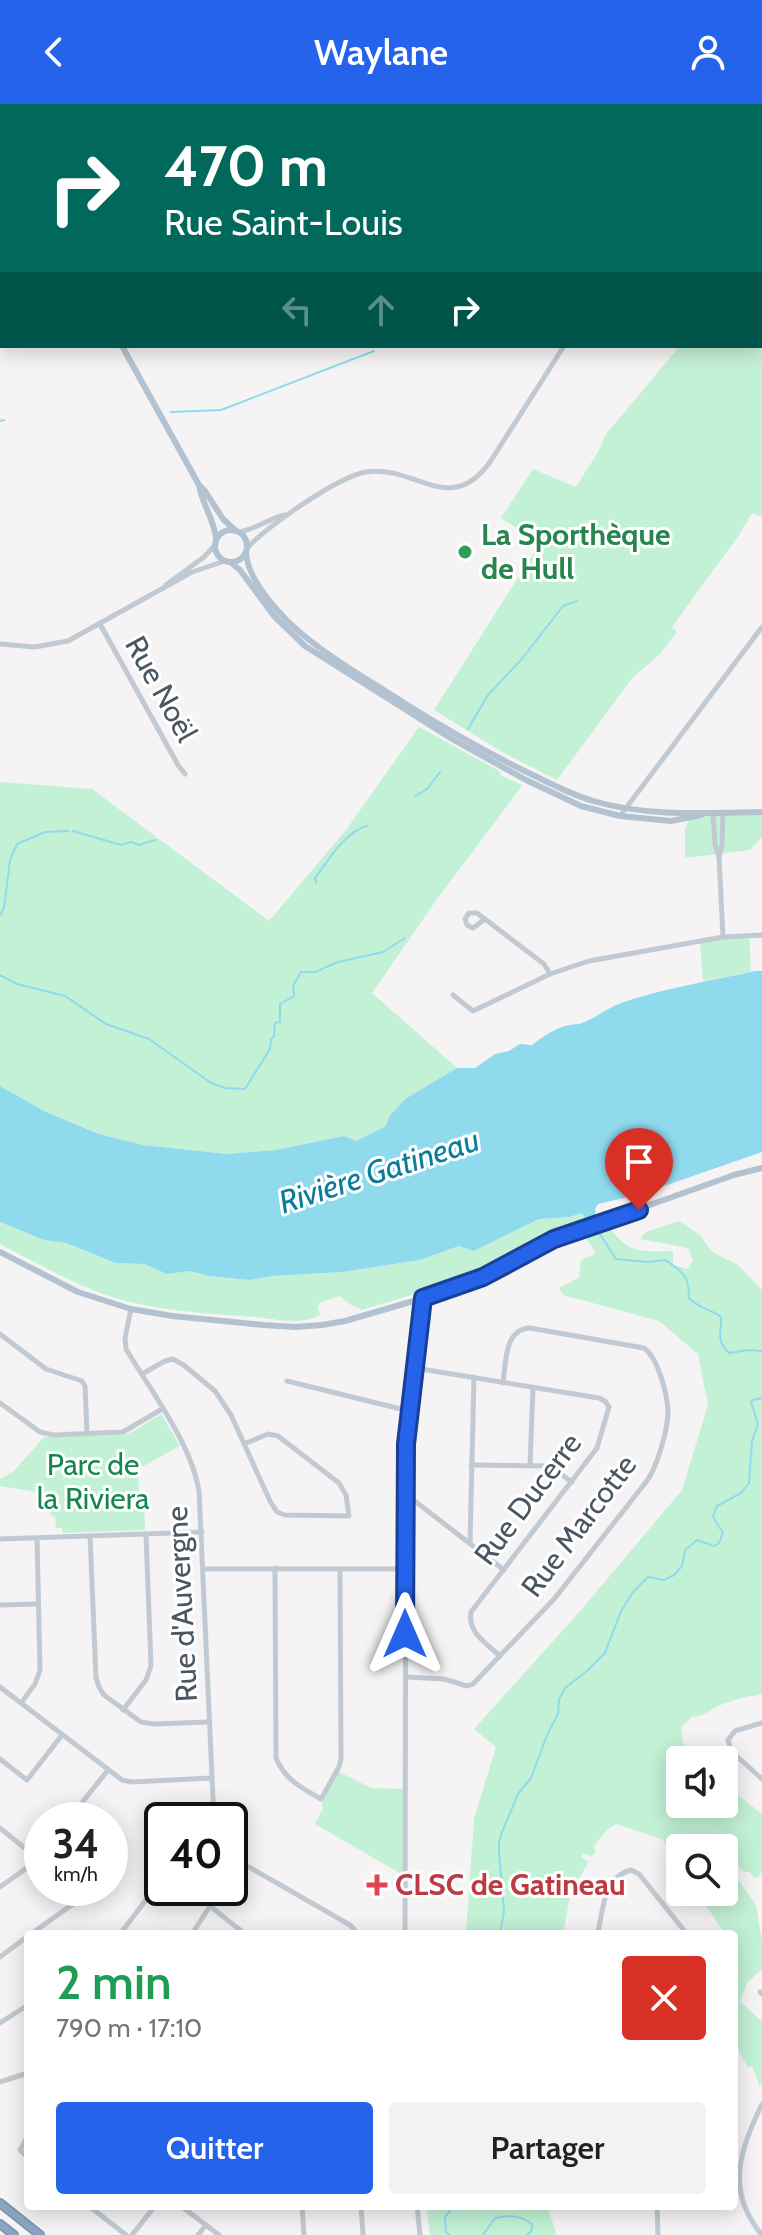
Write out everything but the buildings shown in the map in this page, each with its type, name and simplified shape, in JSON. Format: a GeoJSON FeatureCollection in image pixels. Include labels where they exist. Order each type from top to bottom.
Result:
{"type":"FeatureCollection","features":[{"type":"Feature","properties":{"kind":"highway"},"geometry":{"type":"LineString","coordinates":[[0,2203],[40,2235]]}},
{"type":"Feature","properties":{"kind":"highway"},"geometry":{"type":"LineString","coordinates":[[0,2224],[14,2235]]}},
{"type":"Feature","properties":{"kind":"main road"},"geometry":{"type":"LineString","coordinates":[[123,348],[199,485],[223,519],[245,537],[251,571],[265,594],[309,640],[482,749],[568,791],[627,809],[711,814]]}},
{"type":"Feature","properties":{"kind":"main road"},"geometry":{"type":"LineString","coordinates":[[199,485],[200,495],[211,516],[217,552],[240,570],[288,631],[315,653],[452,739],[581,806],[620,816],[671,821],[711,814],[762,812]]}},
{"type":"Feature","properties":{"kind":"main road"},"geometry":{"type":"LineString","coordinates":[[216,542],[226,531],[238,532]]}},
{"type":"Feature","properties":{"kind":"main road"},"geometry":{"type":"LineString","coordinates":[[227,561],[240,560],[247,550]]}},
{"type":"Feature","properties":{"kind":"main road"},"geometry":{"type":"LineString","coordinates":[[0,1252],[78,1292],[131,1309],[172,1316],[295,1327],[345,1321],[474,1281],[547,1242],[734,1175],[762,1168]]}},
{"type":"Feature","properties":{"kind":"street"},"geometry":{"type":"LineString","coordinates":[[247,550],[286,515],[346,479],[366,472],[388,472],[441,488],[468,483],[489,465],[563,348]]}},
{"type":"Feature","properties":{"kind":"street"},"geometry":{"type":"LineString","coordinates":[[238,532],[253,530],[278,516],[286,515]]}},
{"type":"Feature","properties":{"kind":"street"},"geometry":{"type":"LineString","coordinates":[[165,586],[169,580],[204,557],[216,542]]}},
{"type":"Feature","properties":{"kind":"street"},"geometry":{"type":"LineString","coordinates":[[0,644],[35,647],[75,639],[200,568],[227,561]]}},
{"type":"Feature","properties":{"kind":"street","name":"Rue Noël"},"geometry":{"type":"LineString","coordinates":[[100,624],[185,774]]}},
{"type":"Feature","properties":{"kind":"street"},"geometry":{"type":"LineString","coordinates":[[620,816],[762,627]]}},
{"type":"Feature","properties":{"kind":"street"},"geometry":{"type":"LineString","coordinates":[[719,857],[723,813]]}},
{"type":"Feature","properties":{"kind":"street"},"geometry":{"type":"LineString","coordinates":[[711,814],[719,857],[723,937]]}},
{"type":"Feature","properties":{"kind":"street"},"geometry":{"type":"LineString","coordinates":[[485,919],[544,964],[550,974]]}},
{"type":"Feature","properties":{"kind":"street"},"geometry":{"type":"LineString","coordinates":[[453,995],[473,1011],[550,974],[603,957],[723,937],[762,935]]}},
{"type":"Feature","properties":{"kind":"street"},"geometry":{"type":"LineString","coordinates":[[405,1930],[406,1444],[423,1298]]}},
{"type":"Feature","properties":{"kind":"street","name":"Rue d'Auvergne"},"geometry":{"type":"LineString","coordinates":[[131,1309],[124,1342],[126,1349],[184,1447],[200,1498],[213,1802]]}},
{"type":"Feature","properties":{"kind":"street","name":"Rue Marcotte"},"geometry":{"type":"LineString","coordinates":[[406,1677],[444,1679],[467,1686],[477,1681],[555,1598],[649,1478],[658,1454],[668,1410],[657,1363],[644,1348],[526,1328],[513,1335],[503,1383]]}},
{"type":"Feature","properties":{"kind":"street"},"geometry":{"type":"LineString","coordinates":[[0,1334],[46,1369],[82,1381],[85,1386],[87,1434]]}},
{"type":"Feature","properties":{"kind":"street"},"geometry":{"type":"LineString","coordinates":[[142,1374],[170,1359],[177,1360],[223,1401],[277,1512],[290,1516],[349,1516],[346,1495],[339,1483],[278,1436],[268,1434],[244,1444]]}},
{"type":"Feature","properties":{"kind":"street","name":"Rue Ducerre"},"geometry":{"type":"LineString","coordinates":[[415,1368],[599,1398],[609,1407],[599,1444],[471,1612],[473,1630],[500,1656]]}},
{"type":"Feature","properties":{"kind":"street"},"geometry":{"type":"LineString","coordinates":[[470,1542],[474,1377]]}},
{"type":"Feature","properties":{"kind":"street"},"geometry":{"type":"LineString","coordinates":[[287,1381],[409,1411]]}},
{"type":"Feature","properties":{"kind":"street"},"geometry":{"type":"LineString","coordinates":[[530,1465],[533,1388]]}},
{"type":"Feature","properties":{"kind":"street"},"geometry":{"type":"LineString","coordinates":[[0,1403],[40,1432],[53,1435],[123,1432],[162,1409]]}},
{"type":"Feature","properties":{"kind":"street"},"geometry":{"type":"LineString","coordinates":[[471,1465],[552,1467],[572,1482]]}},
{"type":"Feature","properties":{"kind":"street"},"geometry":{"type":"LineString","coordinates":[[406,1495],[504,1570]]}},
{"type":"Feature","properties":{"kind":"street"},"geometry":{"type":"LineString","coordinates":[[0,1539],[202,1532]]}},
{"type":"Feature","properties":{"kind":"street"},"geometry":{"type":"LineString","coordinates":[[123,1710],[146,1680],[151,1666],[146,1534]]}},
{"type":"Feature","properties":{"kind":"street"},"geometry":{"type":"LineString","coordinates":[[90,1536],[97,1683],[104,1695],[145,1723],[209,1722]]}},
{"type":"Feature","properties":{"kind":"street"},"geometry":{"type":"LineString","coordinates":[[21,1703],[40,1675],[37,1538]]}},
{"type":"Feature","properties":{"kind":"street"},"geometry":{"type":"LineString","coordinates":[[275,1568],[276,1758],[291,1781],[321,1799],[341,1759],[340,1569]]}},
{"type":"Feature","properties":{"kind":"street"},"geometry":{"type":"LineString","coordinates":[[204,1569],[406,1569]]}},
{"type":"Feature","properties":{"kind":"street"},"geometry":{"type":"LineString","coordinates":[[0,1605],[38,1604]]}},
{"type":"Feature","properties":{"kind":"street"},"geometry":{"type":"LineString","coordinates":[[0,1687],[122,1780],[211,1778]]}},
{"type":"Feature","properties":{"kind":"street"},"geometry":{"type":"LineString","coordinates":[[762,1723],[735,1731],[728,1740],[731,1751],[762,1779]]}},
{"type":"Feature","properties":{"kind":"street"},"geometry":{"type":"LineString","coordinates":[[0,1759],[27,1780],[62,1735]]}},
{"type":"Feature","properties":{"kind":"street"},"geometry":{"type":"LineString","coordinates":[[82,1802],[108,1770]]}},
{"type":"Feature","properties":{"kind":"street"},"geometry":{"type":"LineString","coordinates":[[0,1828],[24,1845]]}},
{"type":"Feature","properties":{"kind":"street"},"geometry":{"type":"LineString","coordinates":[[248,1867],[354,1930]]}},
{"type":"Feature","properties":{"kind":"street"},"geometry":{"type":"LineString","coordinates":[[0,1887],[24,1868]]}},
{"type":"Feature","properties":{"kind":"street"},"geometry":{"type":"LineString","coordinates":[[599,1930],[607,1892],[619,1876],[631,1870],[639,1874],[684,1930]]}},
{"type":"Feature","properties":{"kind":"street"},"geometry":{"type":"LineString","coordinates":[[123,1930],[144,1902]]}},
{"type":"Feature","properties":{"kind":"street"},"geometry":{"type":"LineString","coordinates":[[37,1930],[70,1906]]}},
{"type":"Feature","properties":{"kind":"street"},"geometry":{"type":"LineString","coordinates":[[195,1930],[210,1906],[240,1930]]}},
{"type":"Feature","properties":{"kind":"street"},"geometry":{"type":"LineString","coordinates":[[0,1957],[24,1939]]}},
{"type":"Feature","properties":{"kind":"street"},"geometry":{"type":"LineString","coordinates":[[0,2023],[24,2008]]}},
{"type":"Feature","properties":{"kind":"street"},"geometry":{"type":"LineString","coordinates":[[0,2082],[24,2074]]}},
{"type":"Feature","properties":{"kind":"street"},"geometry":{"type":"LineString","coordinates":[[762,2104],[742,2151],[739,2178],[746,2211],[762,2235]]}},
{"type":"Feature","properties":{"kind":"street"},"geometry":{"type":"LineString","coordinates":[[738,2194],[742,2193]]}},
{"type":"Feature","properties":{"kind":"street"},"geometry":{"type":"LineString","coordinates":[[94,2210],[126,2235]]}},
{"type":"Feature","properties":{"kind":"street"},"geometry":{"type":"LineString","coordinates":[[132,2235],[152,2210]]}},
{"type":"Feature","properties":{"kind":"street"},"geometry":{"type":"LineString","coordinates":[[186,2210],[219,2235]]}},
{"type":"Feature","properties":{"kind":"street"},"geometry":{"type":"LineString","coordinates":[[302,2210],[304,2235]]}},
{"type":"Feature","properties":{"kind":"street"},"geometry":{"type":"LineString","coordinates":[[361,2210],[363,2235]]}},
{"type":"Feature","properties":{"kind":"street"},"geometry":{"type":"LineString","coordinates":[[417,2210],[420,2235]]}},
{"type":"Feature","properties":{"kind":"street"},"geometry":{"type":"LineString","coordinates":[[657,2210],[658,2235]]}},
{"type":"Feature","properties":{"kind":"street"},"geometry":{"type":"LineString","coordinates":[[198,2235],[206,2225]]}},
{"type":"Feature","properties":{"kind":"green space"},"geometry":{"type":"Polygon","coordinates":[[[678,348],[762,348],[762,517],[752,513],[672,627],[677,632],[659,655],[633,677],[557,780],[504,753],[434,710],[540,543],[501,518],[533,469],[576,487],[606,434],[678,348]]]}},
{"type":"Feature","properties":{"kind":"green space"},"geometry":{"type":"Polygon","coordinates":[[[419,727],[522,785],[372,993],[457,1068],[405,1099],[386,1126],[356,1141],[343,1136],[275,1150],[227,1154],[143,1145],[100,1134],[44,1111],[0,1086],[0,782],[92,789],[269,921],[346,830],[419,727]]]}},
{"type":"Feature","properties":{"kind":"green space"},"geometry":{"type":"Polygon","coordinates":[[[762,812],[762,837],[750,850],[685,858],[685,828],[690,818],[709,814],[762,812]]]}},
{"type":"Feature","properties":{"kind":"green space"},"geometry":{"type":"Polygon","coordinates":[[[749,935],[751,972],[703,981],[700,941],[749,935]]]}},
{"type":"Feature","properties":{"kind":"green space"},"geometry":{"type":"Polygon","coordinates":[[[581,1213],[591,1224],[555,1235],[471,1277],[362,1310],[339,1296],[319,1303],[321,1314],[297,1321],[164,1309],[134,1303],[82,1285],[0,1244],[0,1222],[116,1263],[144,1264],[167,1274],[190,1271],[249,1280],[342,1272],[420,1260],[459,1246],[474,1251],[539,1219],[570,1217],[581,1213]]]}},
{"type":"Feature","properties":{"kind":"green space"},"geometry":{"type":"Polygon","coordinates":[[[679,1221],[700,1235],[712,1252],[738,1265],[762,1290],[762,1694],[727,1702],[692,1717],[681,1727],[685,1746],[666,1746],[666,1818],[738,1818],[738,1795],[762,1814],[762,1871],[758,1878],[753,1877],[738,1866],[738,1834],[666,1834],[666,1845],[662,1839],[616,1824],[594,1846],[596,1852],[592,1857],[583,1853],[581,1857],[589,1862],[571,1891],[564,1930],[466,1930],[474,1819],[496,1747],[474,1729],[582,1609],[682,1490],[708,1405],[698,1354],[659,1321],[563,1295],[559,1288],[579,1278],[581,1260],[596,1253],[584,1235],[610,1228],[624,1243],[637,1250],[673,1251],[673,1265],[688,1269],[693,1260],[688,1248],[640,1239],[646,1232],[679,1221]]]}},
{"type":"Feature","properties":{"kind":"green space","name":"Parc de la Riviera"},"geometry":{"type":"Polygon","coordinates":[[[161,1414],[180,1446],[138,1469],[139,1492],[144,1500],[145,1530],[63,1533],[62,1528],[56,1528],[55,1517],[51,1516],[49,1494],[0,1486],[0,1479],[14,1471],[44,1437],[123,1435],[161,1414]]]}},
{"type":"Feature","properties":{"kind":"green space"},"geometry":{"type":"Polygon","coordinates":[[[337,1771],[371,1788],[406,1789],[405,1876],[315,1824],[323,1808],[321,1799],[337,1771]]]}},
{"type":"Feature","properties":{"kind":"green space"},"geometry":{"type":"Polygon","coordinates":[[[738,1879],[756,1905],[762,1941],[762,1969],[747,1983],[740,2001],[762,2022],[760,2087],[752,2066],[748,2067],[738,2050],[738,1930],[722,1930],[706,1906],[738,1906],[738,1879]]]}},
{"type":"Feature","properties":{"kind":"green space"},"geometry":{"type":"Polygon","coordinates":[[[548,2210],[557,2235],[430,2235],[427,2211],[548,2210]]]}},
{"type":"Feature","properties":{"kind":"water","name":"Rivière Gatineau"},"geometry":{"type":"Polygon","coordinates":[[[762,971],[762,1152],[641,1194],[598,1204],[596,1219],[589,1221],[581,1213],[570,1217],[539,1219],[474,1251],[459,1246],[420,1260],[342,1272],[249,1280],[190,1271],[167,1274],[144,1264],[116,1263],[0,1222],[0,1086],[44,1111],[99,1134],[143,1145],[227,1154],[275,1150],[344,1136],[356,1141],[386,1126],[389,1117],[405,1099],[457,1068],[475,1068],[495,1054],[509,1051],[520,1044],[532,1045],[555,1030],[587,1021],[621,1003],[762,971]]]}},
{"type":"Feature","properties":{"kind":"waterway"},"geometry":{"type":"LineString","coordinates":[[171,412],[221,410],[374,351]]}},
{"type":"Feature","properties":{"kind":"waterway"},"geometry":{"type":"LineString","coordinates":[[0,421],[4,420]]}},
{"type":"Feature","properties":{"kind":"waterway"},"geometry":{"type":"LineString","coordinates":[[468,729],[488,695],[521,660],[563,606],[577,601]]}},
{"type":"Feature","properties":{"kind":"waterway"},"geometry":{"type":"LineString","coordinates":[[415,796],[427,789],[440,772]]}},
{"type":"Feature","properties":{"kind":"waterway"},"geometry":{"type":"LineString","coordinates":[[316,883],[315,878],[338,848],[351,834],[367,826]]}},
{"type":"Feature","properties":{"kind":"waterway"},"geometry":{"type":"LineString","coordinates":[[0,915],[4,908],[10,860],[17,844],[45,832],[68,831]]}},
{"type":"Feature","properties":{"kind":"waterway"},"geometry":{"type":"LineString","coordinates":[[73,831],[121,845],[131,842],[139,845],[155,840]]}},
{"type":"Feature","properties":{"kind":"waterway"},"geometry":{"type":"LineString","coordinates":[[324,968],[383,952],[405,938]]}},
{"type":"Feature","properties":{"kind":"waterway"},"geometry":{"type":"LineString","coordinates":[[0,975],[17,984],[65,996],[106,1024],[149,1039],[211,1083],[225,1088],[245,1089],[270,1049],[275,1023],[280,1022],[280,1004],[294,996],[293,986],[301,972],[322,969]]}},
{"type":"Feature","properties":{"kind":"waterway"},"geometry":{"type":"LineString","coordinates":[[596,1228],[616,1259],[665,1260],[681,1271],[688,1284],[689,1298],[721,1317],[721,1340],[729,1353],[762,1351]]}},
{"type":"Feature","properties":{"kind":"waterway"},"geometry":{"type":"LineString","coordinates":[[501,1930],[504,1911],[499,1842],[518,1794],[531,1778],[558,1714],[559,1700],[565,1688],[605,1653],[621,1611],[648,1577],[664,1580],[674,1575],[682,1566],[685,1550],[697,1540],[714,1546],[719,1543],[723,1533],[713,1517],[717,1506],[741,1493],[749,1483],[752,1441],[758,1424],[751,1402],[762,1398]]}},
{"type":"Feature","properties":{"kind":"waterway"},"geometry":{"type":"LineString","coordinates":[[450,2235],[446,2232],[445,2217],[451,2210]]}},
{"type":"Feature","properties":{"kind":"waterway"},"geometry":{"type":"LineString","coordinates":[[483,2235],[495,2218],[510,2216],[532,2224],[532,2230],[527,2235]]}},
{"type":"Feature","properties":{"kind":"place","name":"La Sporthèque de Hull"},"geometry":{"type":"Point","coordinates":[465,552]}},
{"type":"Feature","properties":{"kind":"place","name":"CLSC de Gatineau"},"geometry":{"type":"Point","coordinates":[377,1885]}},
{"type":"Feature","properties":{"kind":"route"},"geometry":{"type":"LineString","coordinates":[[405,1634],[406,1444],[423,1298],[483,1277],[554,1239],[639,1210]]}}]}
